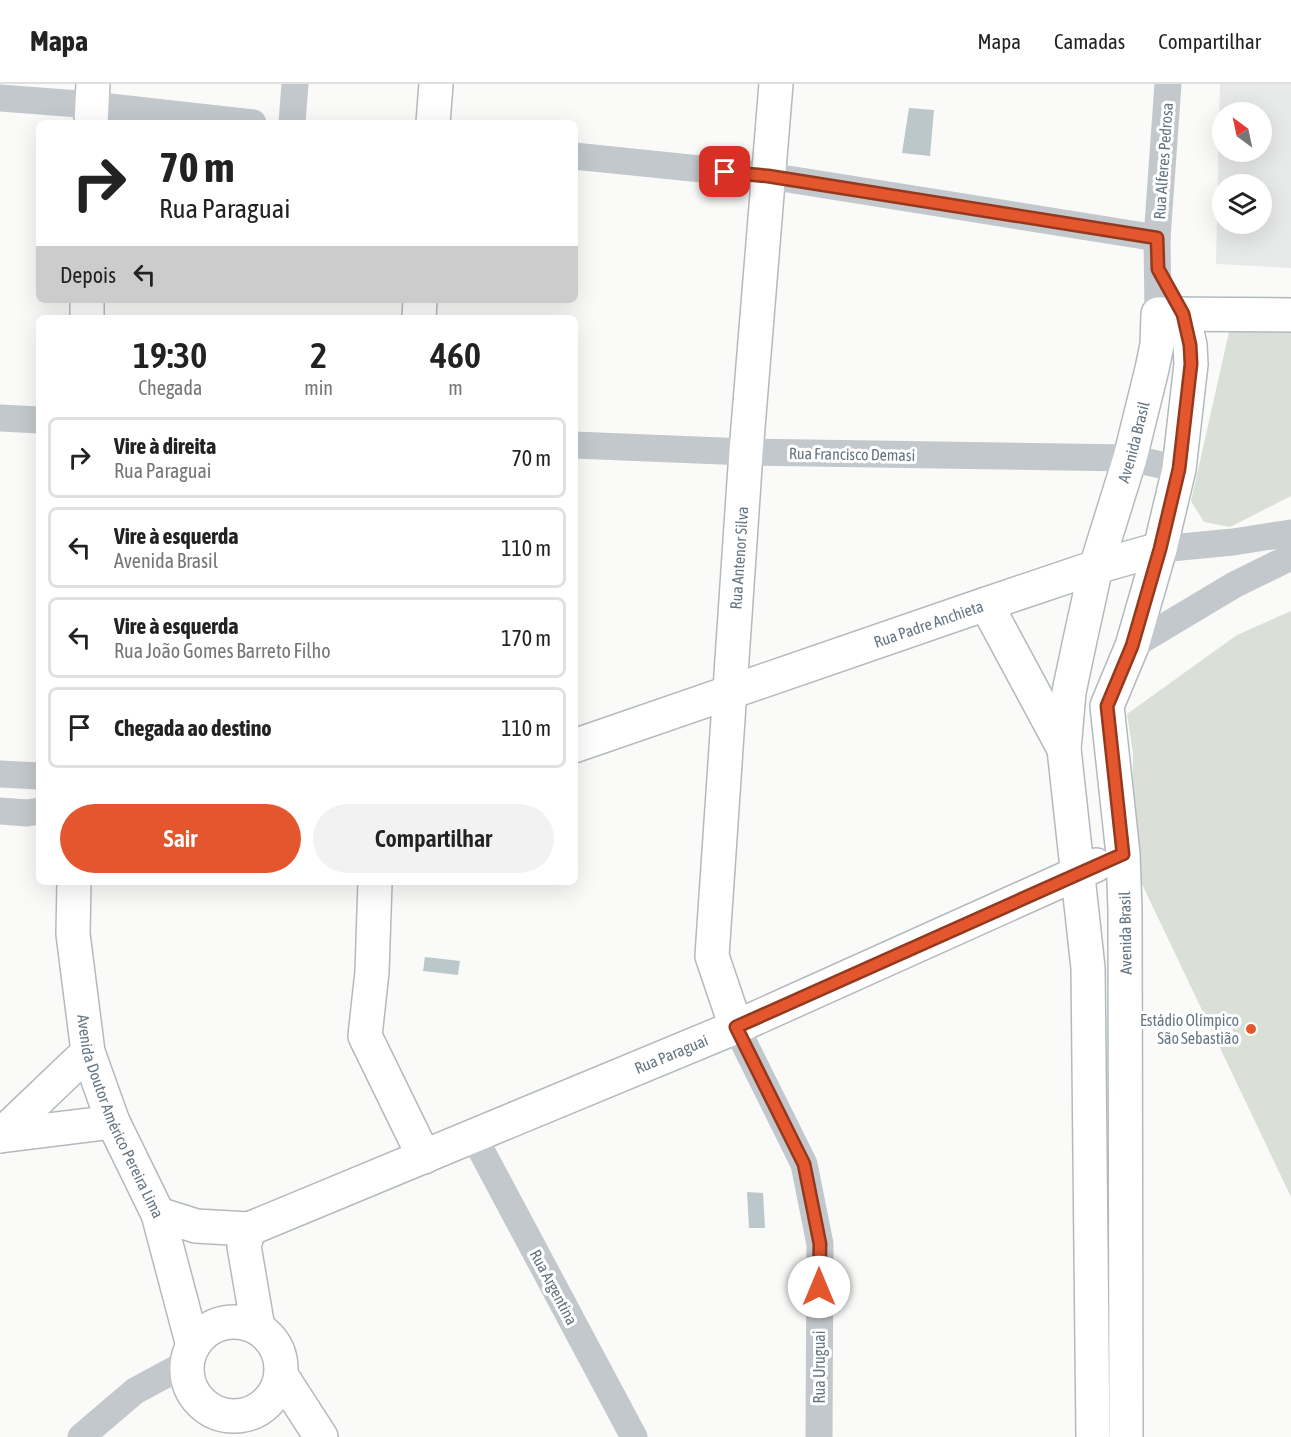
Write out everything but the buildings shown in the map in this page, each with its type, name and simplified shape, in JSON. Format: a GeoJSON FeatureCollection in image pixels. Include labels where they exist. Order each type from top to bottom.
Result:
{"type":"FeatureCollection","features":[{"type":"Feature","properties":{"kind":"main road"},"geometry":{"type":"LineString","coordinates":[[434,120],[436,84]]}},
{"type":"Feature","properties":{"kind":"main road","name":"Rua Antenor Silva"},"geometry":{"type":"LineString","coordinates":[[736,1027],[712,956],[746,452],[776,84]]}},
{"type":"Feature","properties":{"kind":"main road"},"geometry":{"type":"LineString","coordinates":[[1170,314],[1291,315]]}},
{"type":"Feature","properties":{"kind":"main road","name":"Avenida Brasil"},"geometry":{"type":"LineString","coordinates":[[1093,1437],[1088,968],[1065,749],[1069,692],[1096,567],[1130,458],[1157,345],[1170,314]]}},
{"type":"Feature","properties":{"kind":"main road","name":"Avenida Brasil"},"geometry":{"type":"LineString","coordinates":[[1126,1437],[1123,854],[1107,706],[1132,646],[1160,549],[1179,469],[1191,364],[1190,345],[1170,314]]}},
{"type":"Feature","properties":{"kind":"main road","name":"Rua Padre Anchieta"},"geometry":{"type":"LineString","coordinates":[[578,745],[1096,567],[1160,549]]}},
{"type":"Feature","properties":{"kind":"main road"},"geometry":{"type":"LineString","coordinates":[[986,604],[1065,749]]}},
{"type":"Feature","properties":{"kind":"main road","name":"Rua Paraguai"},"geometry":{"type":"LineString","coordinates":[[158,1214],[196,1226],[249,1229],[736,1027],[1123,854]]}},
{"type":"Feature","properties":{"kind":"main road","name":"Avenida Doutor Américo Pereira Lima"},"geometry":{"type":"LineString","coordinates":[[74,885],[73,934],[88,1052],[113,1122],[158,1214],[190,1354]]}},
{"type":"Feature","properties":{"kind":"main road"},"geometry":{"type":"LineString","coordinates":[[375,885],[372,972],[365,1036],[424,1157]]}},
{"type":"Feature","properties":{"kind":"main road"},"geometry":{"type":"LineString","coordinates":[[0,1136],[88,1052]]}},
{"type":"Feature","properties":{"kind":"main road"},"geometry":{"type":"LineString","coordinates":[[0,1136],[113,1122]]}},
{"type":"Feature","properties":{"kind":"main road"},"geometry":{"type":"LineString","coordinates":[[249,1229],[244,1246],[258,1328]]}},
{"type":"Feature","properties":{"kind":"main road"},"geometry":{"type":"LineString","coordinates":[[241,1322],[258,1328],[272,1340],[276,1348],[280,1357],[281,1376],[275,1393],[263,1407],[246,1415],[239,1427],[210,1410],[200,1401],[188,1382],[190,1354],[205,1332],[222,1323],[241,1322]]}},
{"type":"Feature","properties":{"kind":"main road"},"geometry":{"type":"LineString","coordinates":[[281,1376],[321,1437]]}},
{"type":"Feature","properties":{"kind":"street"},"geometry":{"type":"LineString","coordinates":[[292,120],[295,84]]}},
{"type":"Feature","properties":{"kind":"street","name":"Rua Alferes Pedrosa"},"geometry":{"type":"LineString","coordinates":[[1157,238],[1168,84]]}},
{"type":"Feature","properties":{"kind":"street"},"geometry":{"type":"LineString","coordinates":[[0,98],[92,104],[228,120]]}},
{"type":"Feature","properties":{"kind":"street"},"geometry":{"type":"LineString","coordinates":[[578,156],[768,176],[1157,238]]}},
{"type":"Feature","properties":{"kind":"street","name":"Avenida Brasil"},"geometry":{"type":"LineString","coordinates":[[1157,238],[1158,269],[1170,314]]}},
{"type":"Feature","properties":{"kind":"street"},"geometry":{"type":"LineString","coordinates":[[0,418],[36,420]]}},
{"type":"Feature","properties":{"kind":"street","name":"Rua Francisco Demasi"},"geometry":{"type":"LineString","coordinates":[[578,445],[746,452],[1130,458],[1179,469]]}},
{"type":"Feature","properties":{"kind":"street","name":"Rua Padre Anchieta"},"geometry":{"type":"LineString","coordinates":[[1160,549],[1233,542],[1291,533]]}},
{"type":"Feature","properties":{"kind":"street"},"geometry":{"type":"LineString","coordinates":[[1132,646],[1234,585],[1291,557]]}},
{"type":"Feature","properties":{"kind":"street"},"geometry":{"type":"LineString","coordinates":[[0,774],[36,776]]}},
{"type":"Feature","properties":{"kind":"street"},"geometry":{"type":"LineString","coordinates":[[0,811],[36,812]]}},
{"type":"Feature","properties":{"kind":"street","name":"Rua Uruguai"},"geometry":{"type":"LineString","coordinates":[[736,1027],[804,1164],[820,1244],[819,1437]]}},
{"type":"Feature","properties":{"kind":"street","name":"Rua Argentina"},"geometry":{"type":"LineString","coordinates":[[474,1137],[634,1437]]}},
{"type":"Feature","properties":{"kind":"street"},"geometry":{"type":"LineString","coordinates":[[81,1437],[135,1391],[190,1354]]}},
{"type":"Feature","properties":{"kind":"shaded area"},"geometry":{"type":"Polygon","coordinates":[[[1220,84],[1291,84],[1291,268],[1216,264],[1217,234],[1272,234],[1272,174],[1218,174],[1218,162],[1272,162],[1272,102],[1220,102],[1220,84]]]}},
{"type":"Feature","properties":{"kind":"shaded area"},"geometry":{"type":"Polygon","coordinates":[[[909,108],[934,110],[930,156],[902,153],[909,108]]]}},
{"type":"Feature","properties":{"kind":"shaded area"},"geometry":{"type":"Polygon","coordinates":[[[1257,324],[1291,325],[1291,496],[1230,527],[1204,522],[1191,501],[1229,332],[1257,324]]]}},
{"type":"Feature","properties":{"kind":"shaded area","name":"Estádio Olímpico São Sebastião"},"geometry":{"type":"Polygon","coordinates":[[[1291,611],[1291,1197],[1131,861],[1133,753],[1127,714],[1237,635],[1291,611]]]}},
{"type":"Feature","properties":{"kind":"shaded area"},"geometry":{"type":"Polygon","coordinates":[[[425,957],[460,961],[458,975],[423,971],[425,957]]]}},
{"type":"Feature","properties":{"kind":"shaded area"},"geometry":{"type":"Polygon","coordinates":[[[747,1192],[763,1193],[765,1228],[749,1228],[747,1192]]]}},
{"type":"Feature","properties":{"kind":"place","name":"Estádio Olímpico São Sebastião"},"geometry":{"type":"Point","coordinates":[1251,1029]}},
{"type":"Feature","properties":{"kind":"route"},"geometry":{"type":"LineString","coordinates":[[725,172],[768,176],[1157,238],[1158,269],[1183,314],[1190,345],[1191,364],[1179,469],[1160,549],[1132,646],[1107,706],[1123,854],[736,1027],[804,1164],[820,1244],[819,1287]]}}]}
